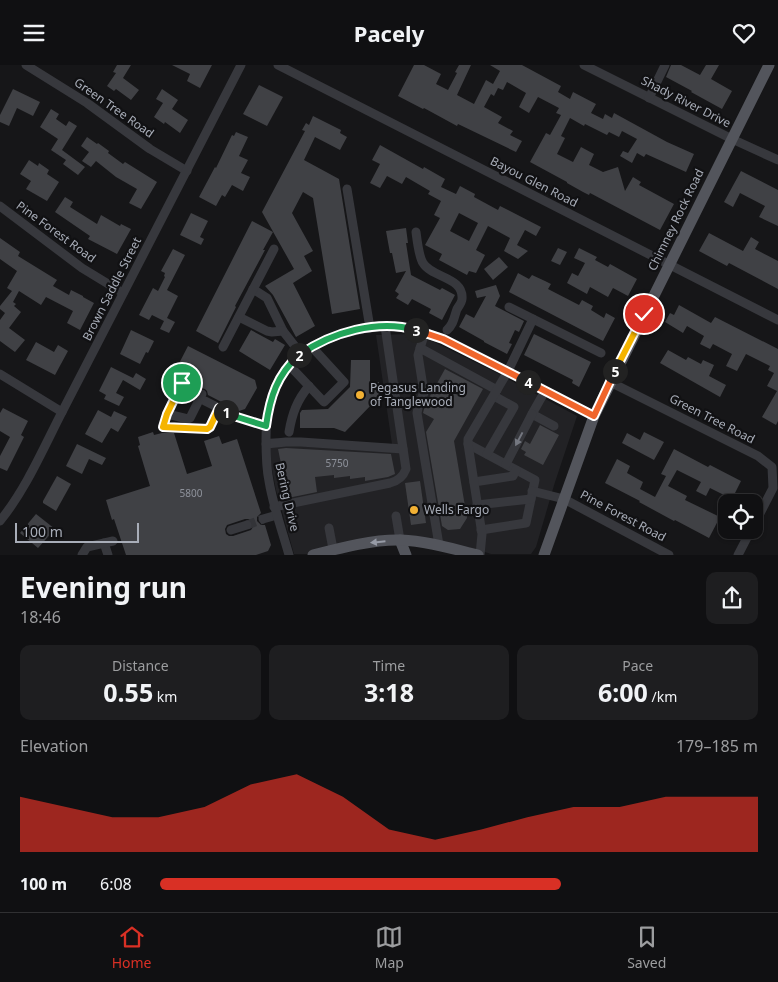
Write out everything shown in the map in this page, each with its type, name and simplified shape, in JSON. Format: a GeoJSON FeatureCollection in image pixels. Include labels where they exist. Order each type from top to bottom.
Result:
{"type":"FeatureCollection","features":[{"type":"Feature","properties":{"kind":"main road","name":"Chimney Rock Road"},"geometry":{"type":"LineString","coordinates":[[544,555],[594,416],[769,65]]}},
{"type":"Feature","properties":{"kind":"main road"},"geometry":{"type":"LineString","coordinates":[[400,540],[406,555]]}},
{"type":"Feature","properties":{"kind":"main road"},"geometry":{"type":"LineString","coordinates":[[313,555],[333,549],[400,540],[439,545],[479,555]]}},
{"type":"Feature","properties":{"kind":"street","name":"Green Tree Road"},"geometry":{"type":"LineString","coordinates":[[29,65],[87,103],[150,149],[187,171]]}},
{"type":"Feature","properties":{"kind":"street","name":"Brown Saddle Street"},"geometry":{"type":"LineString","coordinates":[[0,521],[29,477],[241,65]]}},
{"type":"Feature","properties":{"kind":"street","name":"Bayou Glen Road"},"geometry":{"type":"LineString","coordinates":[[278,65],[778,320]]}},
{"type":"Feature","properties":{"kind":"street","name":"Shady River Drive"},"geometry":{"type":"LineString","coordinates":[[584,65],[732,139],[778,159]]}},
{"type":"Feature","properties":{"kind":"street"},"geometry":{"type":"LineString","coordinates":[[649,97],[665,65]]}},
{"type":"Feature","properties":{"kind":"street"},"geometry":{"type":"LineString","coordinates":[[347,189],[370,328]]}},
{"type":"Feature","properties":{"kind":"street","name":"Pine Forest Road"},"geometry":{"type":"LineString","coordinates":[[0,206],[82,268],[124,293]]}},
{"type":"Feature","properties":{"kind":"street"},"geometry":{"type":"LineString","coordinates":[[416,232],[423,263],[431,271],[456,284],[461,289],[462,299],[454,315],[453,322],[443,339]]}},
{"type":"Feature","properties":{"kind":"street"},"geometry":{"type":"LineString","coordinates":[[223,347],[274,249]]}},
{"type":"Feature","properties":{"kind":"street"},"geometry":{"type":"LineString","coordinates":[[253,289],[264,295],[268,300],[283,331],[301,354]]}},
{"type":"Feature","properties":{"kind":"street"},"geometry":{"type":"LineString","coordinates":[[510,307],[601,353]]}},
{"type":"Feature","properties":{"kind":"street"},"geometry":{"type":"LineString","coordinates":[[239,317],[267,331],[283,331]]}},
{"type":"Feature","properties":{"kind":"street"},"geometry":{"type":"LineString","coordinates":[[479,555],[482,542],[481,530],[468,439],[508,371],[534,319]]}},
{"type":"Feature","properties":{"kind":"street"},"geometry":{"type":"LineString","coordinates":[[263,519],[276,511],[397,481],[401,477],[406,469],[385,326]]}},
{"type":"Feature","properties":{"kind":"street","name":"Bering Drive"},"geometry":{"type":"LineString","coordinates":[[288,555],[268,479],[266,426],[268,413],[274,389],[289,365],[301,354],[330,338],[352,331],[385,326],[408,327],[425,332],[508,371],[594,416]]}},
{"type":"Feature","properties":{"kind":"street"},"geometry":{"type":"LineString","coordinates":[[425,332],[418,355],[424,393],[417,413],[439,545]]}},
{"type":"Feature","properties":{"kind":"street"},"geometry":{"type":"LineString","coordinates":[[289,365],[324,402],[344,382],[312,347]]}},
{"type":"Feature","properties":{"kind":"street"},"geometry":{"type":"LineString","coordinates":[[420,348],[495,393],[514,407],[487,454]]}},
{"type":"Feature","properties":{"kind":"street"},"geometry":{"type":"LineString","coordinates":[[0,374],[62,412]]}},
{"type":"Feature","properties":{"kind":"street","name":"Green Tree Road"},"geometry":{"type":"LineString","coordinates":[[610,382],[758,456],[772,467],[773,488],[763,507]]}},
{"type":"Feature","properties":{"kind":"street"},"geometry":{"type":"LineString","coordinates":[[182,383],[163,427],[207,429],[210,427],[219,408]]}},
{"type":"Feature","properties":{"kind":"street"},"geometry":{"type":"LineString","coordinates":[[289,432],[294,410],[309,386]]}},
{"type":"Feature","properties":{"kind":"street"},"geometry":{"type":"LineString","coordinates":[[506,464],[545,391]]}},
{"type":"Feature","properties":{"kind":"street"},"geometry":{"type":"LineString","coordinates":[[167,414],[186,419],[190,418],[203,398],[237,417],[266,426]]}},
{"type":"Feature","properties":{"kind":"street"},"geometry":{"type":"LineString","coordinates":[[532,415],[554,426]]}},
{"type":"Feature","properties":{"kind":"street"},"geometry":{"type":"LineString","coordinates":[[266,444],[301,442],[403,449]]}},
{"type":"Feature","properties":{"kind":"street"},"geometry":{"type":"LineString","coordinates":[[468,444],[535,479],[526,523],[481,530]]}},
{"type":"Feature","properties":{"kind":"street"},"geometry":{"type":"LineString","coordinates":[[474,482],[513,476],[516,470]]}},
{"type":"Feature","properties":{"kind":"street"},"geometry":{"type":"LineString","coordinates":[[477,505],[532,495]]}},
{"type":"Feature","properties":{"kind":"street","name":"Pine Forest Road"},"geometry":{"type":"LineString","coordinates":[[532,495],[564,499],[670,555]]}},
{"type":"Feature","properties":{"kind":"street"},"geometry":{"type":"LineString","coordinates":[[396,517],[400,540]]}},
{"type":"Feature","properties":{"kind":"street"},"geometry":{"type":"LineString","coordinates":[[231,531],[247,525]]}},
{"type":"Feature","properties":{"kind":"street"},"geometry":{"type":"LineString","coordinates":[[329,528],[333,549]]}},
{"type":"Feature","properties":{"kind":"street"},"geometry":{"type":"LineString","coordinates":[[738,555],[746,539]]}},
{"type":"Feature","properties":{"kind":"street"},"geometry":{"type":"LineString","coordinates":[[82,555],[88,547],[108,542],[108,555]]}},
{"type":"Feature","properties":{"kind":"shaded area"},"geometry":{"type":"Polygon","coordinates":[[[410,334],[434,342],[577,416],[536,547],[531,554],[491,554],[476,549],[350,542],[307,554],[294,554],[276,490],[270,459],[270,438],[392,444],[376,335],[410,334]]]}},
{"type":"Feature","properties":{"kind":"building"},"geometry":{"type":"Polygon","coordinates":[[[117,65],[131,65],[123,78],[139,90],[131,100],[116,89],[114,91],[107,86],[116,73],[113,72],[117,65]]]}},
{"type":"Feature","properties":{"kind":"building"},"geometry":{"type":"Polygon","coordinates":[[[172,65],[212,65],[200,88],[187,81],[190,74],[172,65]]]}},
{"type":"Feature","properties":{"kind":"building"},"geometry":{"type":"Polygon","coordinates":[[[414,65],[424,65],[441,74],[436,84],[448,90],[459,65],[471,65],[457,95],[474,104],[486,80],[493,84],[500,71],[490,65],[522,65],[561,86],[558,92],[570,99],[573,92],[596,104],[591,113],[603,119],[605,114],[612,118],[614,113],[667,142],[694,154],[686,172],[646,154],[644,157],[637,153],[632,163],[620,156],[623,151],[628,153],[637,139],[622,131],[619,137],[609,132],[607,135],[570,118],[561,136],[565,138],[557,154],[573,162],[581,147],[594,154],[589,165],[603,172],[618,167],[625,191],[633,177],[641,182],[639,185],[674,204],[660,230],[590,193],[589,195],[583,192],[530,162],[546,133],[550,135],[561,115],[556,113],[559,108],[538,97],[529,113],[519,107],[526,93],[507,82],[503,90],[498,88],[494,96],[491,94],[484,107],[502,117],[498,123],[513,131],[510,135],[522,141],[516,152],[458,124],[457,126],[398,96],[414,65]]]}},
{"type":"Feature","properties":{"kind":"building"},"geometry":{"type":"Polygon","coordinates":[[[671,65],[681,65],[700,75],[706,65],[719,65],[711,79],[732,91],[722,109],[666,77],[671,65]]]}},
{"type":"Feature","properties":{"kind":"building"},"geometry":{"type":"Polygon","coordinates":[[[259,85],[283,97],[267,126],[243,114],[259,85]]]}},
{"type":"Feature","properties":{"kind":"building"},"geometry":{"type":"Polygon","coordinates":[[[13,89],[40,102],[33,116],[17,108],[9,126],[0,122],[0,115],[13,89]]]}},
{"type":"Feature","properties":{"kind":"building"},"geometry":{"type":"Polygon","coordinates":[[[162,89],[178,100],[172,109],[188,120],[180,133],[165,122],[164,124],[154,117],[163,103],[156,99],[162,89]]]}},
{"type":"Feature","properties":{"kind":"building"},"geometry":{"type":"Polygon","coordinates":[[[51,109],[59,114],[56,119],[66,126],[69,121],[77,126],[62,150],[85,167],[78,175],[63,164],[66,160],[51,150],[58,139],[40,127],[51,109]]]}},
{"type":"Feature","properties":{"kind":"building"},"geometry":{"type":"Polygon","coordinates":[[[313,116],[341,130],[340,133],[347,137],[340,150],[315,137],[304,160],[339,179],[360,309],[332,314],[313,198],[303,192],[292,213],[313,251],[304,256],[312,271],[293,283],[315,326],[296,337],[273,295],[265,286],[294,269],[262,212],[305,131],[302,130],[306,123],[309,125],[313,116]]]}},
{"type":"Feature","properties":{"kind":"building"},"geometry":{"type":"Polygon","coordinates":[[[236,132],[248,137],[239,156],[248,160],[241,173],[250,177],[243,191],[232,185],[225,197],[222,195],[216,206],[199,197],[232,135],[234,136],[236,132]]]}},
{"type":"Feature","properties":{"kind":"building"},"geometry":{"type":"Polygon","coordinates":[[[87,137],[109,151],[108,153],[123,164],[125,162],[157,182],[141,209],[129,203],[137,189],[116,177],[96,161],[91,167],[82,161],[89,152],[81,146],[87,137]]]}},
{"type":"Feature","properties":{"kind":"building"},"geometry":{"type":"Polygon","coordinates":[[[380,145],[445,179],[441,187],[456,194],[460,186],[475,194],[474,197],[498,210],[500,206],[541,227],[536,236],[525,230],[517,245],[528,251],[518,259],[504,251],[510,238],[488,226],[476,250],[485,255],[476,273],[469,271],[467,275],[439,260],[442,254],[425,245],[440,218],[434,215],[441,201],[428,194],[430,191],[406,177],[402,184],[387,176],[380,188],[370,183],[380,164],[372,160],[380,145]],[[459,213],[450,231],[469,241],[478,223],[459,213]]]}},
{"type":"Feature","properties":{"kind":"building"},"geometry":{"type":"Polygon","coordinates":[[[29,160],[38,166],[39,163],[49,170],[47,174],[59,182],[47,201],[26,189],[31,181],[20,174],[29,160]]]}},
{"type":"Feature","properties":{"kind":"building"},"geometry":{"type":"Polygon","coordinates":[[[741,171],[778,190],[778,226],[759,217],[765,206],[740,193],[733,207],[724,202],[741,171]]]}},
{"type":"Feature","properties":{"kind":"building"},"geometry":{"type":"Polygon","coordinates":[[[65,197],[73,202],[70,207],[97,224],[101,215],[120,226],[121,224],[131,229],[117,254],[88,239],[90,236],[55,212],[65,197]]]}},
{"type":"Feature","properties":{"kind":"building"},"geometry":{"type":"Polygon","coordinates":[[[191,213],[208,221],[200,237],[204,239],[201,245],[180,235],[191,213]]]}},
{"type":"Feature","properties":{"kind":"building"},"geometry":{"type":"Polygon","coordinates":[[[252,221],[273,232],[218,343],[196,331],[252,221]]]}},
{"type":"Feature","properties":{"kind":"building"},"geometry":{"type":"Polygon","coordinates":[[[406,228],[408,243],[406,243],[411,275],[440,290],[442,288],[455,295],[442,320],[429,313],[431,309],[412,299],[408,305],[396,298],[399,294],[395,291],[406,271],[396,273],[386,231],[406,228]]]}},
{"type":"Feature","properties":{"kind":"building"},"geometry":{"type":"Polygon","coordinates":[[[709,233],[743,251],[751,237],[759,242],[755,249],[778,261],[778,289],[729,263],[727,266],[699,251],[709,233]]]}},
{"type":"Feature","properties":{"kind":"building"},"geometry":{"type":"Polygon","coordinates":[[[0,238],[20,252],[18,256],[57,280],[53,286],[69,295],[71,290],[94,303],[80,330],[67,323],[73,311],[46,297],[41,305],[19,291],[13,302],[16,304],[14,306],[21,312],[9,328],[25,340],[15,352],[0,341],[0,320],[5,313],[0,309],[0,306],[12,291],[7,288],[17,271],[0,259],[0,238]]]}},
{"type":"Feature","properties":{"kind":"building"},"geometry":{"type":"Polygon","coordinates":[[[558,248],[567,252],[560,265],[551,261],[558,248]]]}},
{"type":"Feature","properties":{"kind":"building"},"geometry":{"type":"Polygon","coordinates":[[[579,248],[597,257],[595,260],[608,267],[610,264],[637,279],[628,296],[613,288],[608,297],[590,287],[587,294],[567,283],[572,273],[578,276],[585,263],[574,258],[579,248]]]}},
{"type":"Feature","properties":{"kind":"building"},"geometry":{"type":"Polygon","coordinates":[[[173,249],[185,255],[167,290],[178,296],[167,318],[175,322],[169,333],[160,329],[164,321],[152,315],[149,320],[139,315],[153,288],[158,291],[165,277],[165,273],[161,271],[173,249]]]}},
{"type":"Feature","properties":{"kind":"building"},"geometry":{"type":"Polygon","coordinates":[[[499,257],[508,267],[493,280],[484,269],[499,257]]]}},
{"type":"Feature","properties":{"kind":"building"},"geometry":{"type":"Polygon","coordinates":[[[518,273],[529,279],[532,275],[551,284],[548,289],[579,305],[582,300],[593,306],[591,310],[604,318],[606,313],[615,318],[603,341],[509,292],[518,273]]]}},
{"type":"Feature","properties":{"kind":"building"},"geometry":{"type":"Polygon","coordinates":[[[496,285],[500,296],[495,306],[524,321],[519,332],[515,330],[509,343],[512,344],[507,354],[459,327],[466,314],[474,318],[486,296],[477,298],[475,291],[496,285]]]}},
{"type":"Feature","properties":{"kind":"building"},"geometry":{"type":"Polygon","coordinates":[[[679,305],[711,323],[715,317],[778,349],[778,421],[776,425],[762,417],[777,391],[767,386],[774,373],[768,370],[770,366],[746,354],[737,371],[726,366],[732,354],[713,344],[710,349],[700,344],[704,336],[687,326],[683,333],[665,322],[670,313],[674,315],[679,305]]]}},
{"type":"Feature","properties":{"kind":"building"},"geometry":{"type":"Polygon","coordinates":[[[131,330],[154,341],[140,364],[120,354],[131,330]]]}},
{"type":"Feature","properties":{"kind":"building"},"geometry":{"type":"Polygon","coordinates":[[[251,330],[273,342],[275,339],[285,345],[270,370],[239,351],[251,330]]]}},
{"type":"Feature","properties":{"kind":"building"},"geometry":{"type":"Polygon","coordinates":[[[534,334],[591,362],[579,387],[572,383],[573,380],[524,355],[534,334]]]}},
{"type":"Feature","properties":{"kind":"building"},"geometry":{"type":"Polygon","coordinates":[[[36,342],[54,352],[58,345],[68,351],[55,375],[26,360],[36,342]]]}},
{"type":"Feature","properties":{"kind":"building"},"geometry":{"type":"Polygon","coordinates":[[[188,346],[255,380],[257,388],[245,409],[239,411],[208,395],[205,389],[201,388],[198,390],[188,385],[184,377],[177,379],[172,377],[188,346]]]}},
{"type":"Feature","properties":{"kind":"building"},"geometry":{"type":"Polygon","coordinates":[[[668,350],[686,360],[688,357],[701,364],[703,360],[714,365],[709,376],[726,385],[720,397],[660,363],[668,350]]]}},
{"type":"Feature","properties":{"kind":"building","name":"Pegasus Landing of Tanglewood"},"geometry":{"type":"Polygon","coordinates":[[[351,360],[370,360],[370,382],[379,382],[379,403],[373,403],[345,432],[334,428],[300,428],[300,413],[302,410],[328,409],[350,387],[351,360]]]}},
{"type":"Feature","properties":{"kind":"building"},"geometry":{"type":"Polygon","coordinates":[[[111,367],[133,378],[136,373],[146,379],[140,390],[123,380],[116,393],[124,397],[119,406],[104,399],[106,395],[99,391],[111,367]]]}},
{"type":"Feature","properties":{"kind":"building"},"geometry":{"type":"Polygon","coordinates":[[[445,369],[483,389],[454,441],[467,518],[460,529],[448,530],[442,526],[426,432],[434,419],[423,413],[425,405],[445,369]]]}},
{"type":"Feature","properties":{"kind":"building"},"geometry":{"type":"Polygon","coordinates":[[[3,408],[28,421],[21,435],[24,437],[7,471],[0,468],[0,456],[10,437],[0,431],[0,413],[3,408]]]}},
{"type":"Feature","properties":{"kind":"building"},"geometry":{"type":"Polygon","coordinates":[[[98,410],[111,417],[114,411],[127,417],[118,432],[111,428],[102,443],[85,434],[98,410]]]}},
{"type":"Feature","properties":{"kind":"building"},"geometry":{"type":"Polygon","coordinates":[[[540,425],[559,435],[543,465],[524,455],[526,452],[521,449],[525,441],[530,444],[540,425]]]}},
{"type":"Feature","properties":{"kind":"building"},"geometry":{"type":"Polygon","coordinates":[[[153,432],[154,435],[174,433],[187,474],[212,466],[204,441],[219,436],[222,444],[237,439],[261,513],[257,517],[257,521],[261,525],[265,525],[271,545],[268,551],[256,555],[126,555],[106,500],[150,486],[138,446],[140,445],[138,437],[153,432]],[[249,519],[227,525],[225,529],[226,534],[233,536],[251,530],[253,523],[249,519]]]}},
{"type":"Feature","properties":{"kind":"building"},"geometry":{"type":"Polygon","coordinates":[[[644,432],[664,442],[654,460],[622,443],[627,433],[640,440],[644,432]]]}},
{"type":"Feature","properties":{"kind":"building"},"geometry":{"type":"Polygon","coordinates":[[[77,444],[106,458],[102,465],[89,459],[82,474],[66,466],[77,444]]]}},
{"type":"Feature","properties":{"kind":"building"},"geometry":{"type":"Polygon","coordinates":[[[278,449],[391,454],[395,474],[365,481],[365,477],[350,479],[350,476],[334,478],[334,475],[315,477],[317,492],[288,498],[278,449]]]}},
{"type":"Feature","properties":{"kind":"building"},"geometry":{"type":"Polygon","coordinates":[[[674,449],[708,467],[710,465],[741,481],[734,494],[722,494],[710,488],[706,496],[696,491],[701,482],[677,470],[668,486],[687,496],[685,500],[718,516],[718,521],[709,538],[605,483],[617,459],[630,466],[627,473],[643,482],[640,489],[655,497],[666,476],[661,474],[674,449]]]}},
{"type":"Feature","properties":{"kind":"building"},"geometry":{"type":"Polygon","coordinates":[[[57,476],[71,484],[56,511],[43,503],[43,501],[57,476]]]}},
{"type":"Feature","properties":{"kind":"building"},"geometry":{"type":"Polygon","coordinates":[[[420,481],[426,523],[411,525],[405,483],[420,481]]]}},
{"type":"Feature","properties":{"kind":"building"},"geometry":{"type":"Polygon","coordinates":[[[36,514],[55,529],[38,548],[20,533],[36,514]]]}},
{"type":"Feature","properties":{"kind":"tunnel"},"geometry":{"type":"LineString","coordinates":[[247,525],[263,519]]}},
{"type":"Feature","properties":{"kind":"place","name":"Pegasus Landing of Tanglewood"},"geometry":{"type":"Point","coordinates":[360,395]}},
{"type":"Feature","properties":{"kind":"place","name":"Wells Fargo"},"geometry":{"type":"Point","coordinates":[414,510]}},
{"type":"Feature","properties":{"kind":"route"},"geometry":{"type":"LineString","coordinates":[[182,383],[164,420],[163,427],[207,429],[210,427],[219,408],[237,417],[266,426],[274,389],[289,365],[301,354],[330,338],[352,331],[398,326],[408,327],[443,339],[594,416],[644,314]]}}]}
